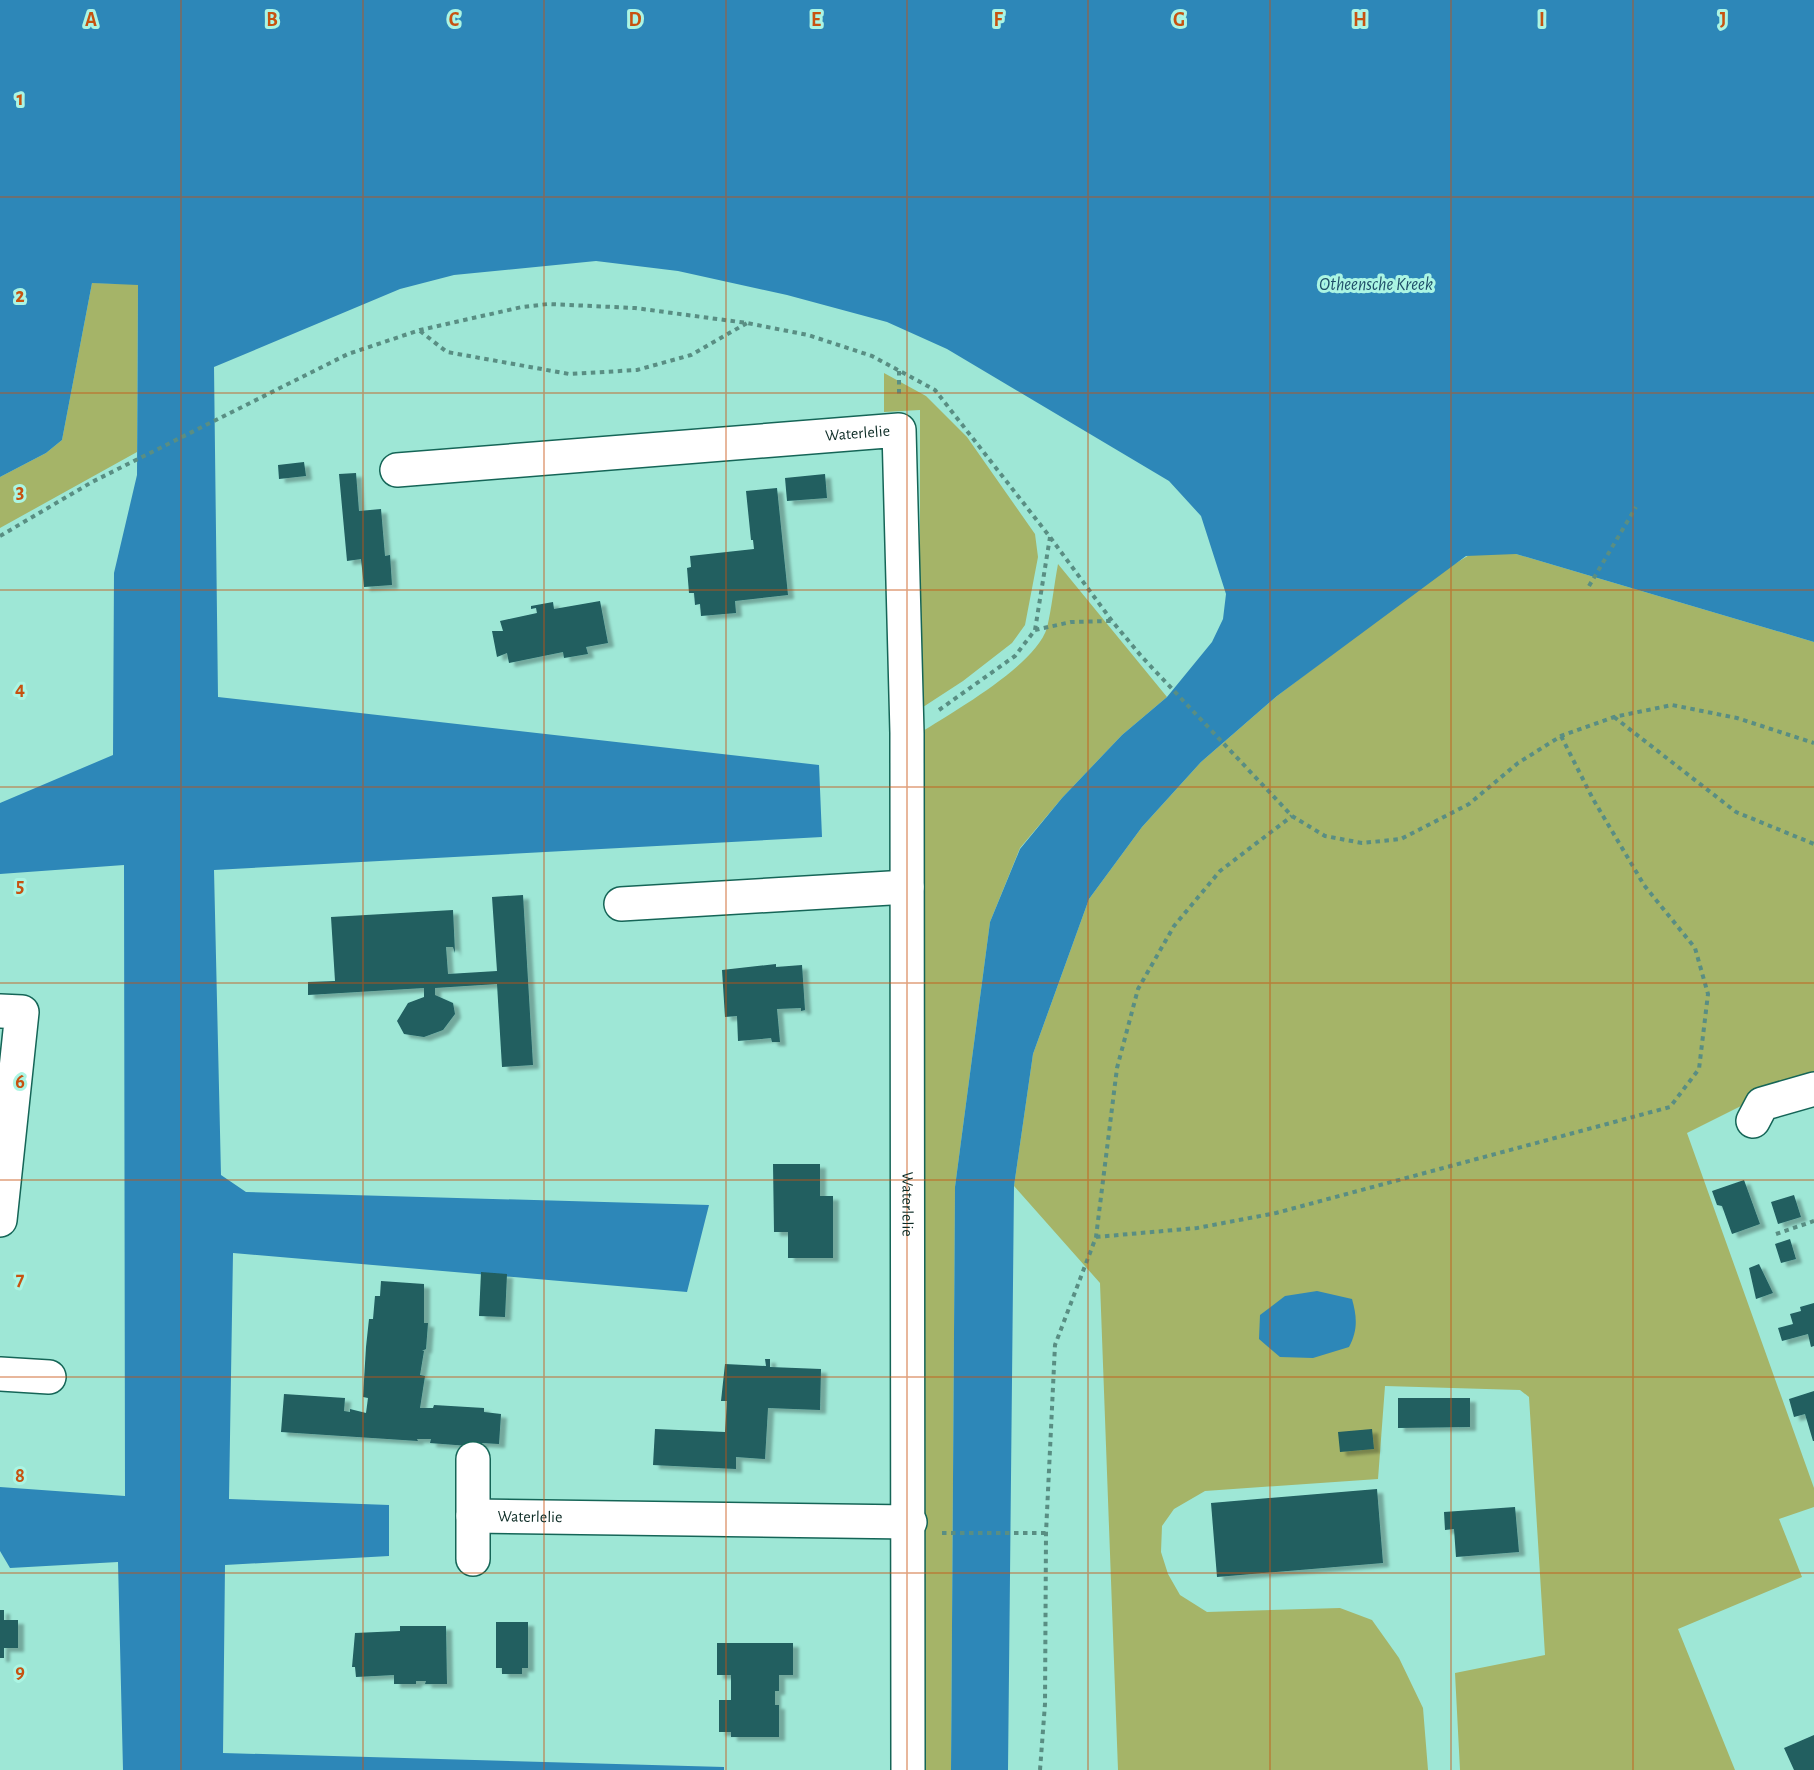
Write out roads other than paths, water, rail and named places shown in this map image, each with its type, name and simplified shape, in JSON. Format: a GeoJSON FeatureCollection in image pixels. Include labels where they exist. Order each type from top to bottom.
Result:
{"type":"FeatureCollection","features":[{"type":"Feature","properties":{"kind":"street","name":"Waterlelie"},"geometry":{"type":"LineString","coordinates":[[398,470],[899,430],[907,733],[907,887],[923,1527],[908,1770]]}},
{"type":"Feature","properties":{"kind":"street"},"geometry":{"type":"LineString","coordinates":[[621,904],[907,887]]}},
{"type":"Feature","properties":{"kind":"street"},"geometry":{"type":"LineString","coordinates":[[0,1011],[22,1012],[0,1220]]}},
{"type":"Feature","properties":{"kind":"street"},"geometry":{"type":"LineString","coordinates":[[1753,1121],[1762,1104],[1814,1089]]}},
{"type":"Feature","properties":{"kind":"street"},"geometry":{"type":"LineString","coordinates":[[0,1374],[49,1377]]}},
{"type":"Feature","properties":{"kind":"street","name":"Waterlelie"},"geometry":{"type":"LineString","coordinates":[[473,1459],[473,1558]]}},
{"type":"Feature","properties":{"kind":"street","name":"Waterlelie"},"geometry":{"type":"LineString","coordinates":[[473,1516],[923,1527]]}},
{"type":"Feature","properties":{"kind":"water","name":"Otheensche Kreek"},"geometry":{"type":"Polygon","coordinates":[[[0,0],[1814,0],[1814,642],[1516,554],[1466,556],[1277,696],[1201,762],[1142,827],[1089,899],[1033,1054],[1014,1186],[1008,1770],[951,1770],[955,1187],[990,922],[1020,849],[1062,798],[1122,735],[1167,697],[1212,642],[1223,619],[1226,594],[1201,516],[1169,481],[947,349],[887,322],[787,295],[678,271],[596,261],[454,275],[400,289],[214,367],[218,697],[819,765],[822,837],[214,870],[221,1175],[246,1192],[709,1205],[687,1292],[233,1253],[229,1499],[389,1505],[389,1556],[225,1565],[223,1753],[724,1767],[724,1770],[123,1770],[118,1562],[10,1568],[0,1551],[0,1487],[125,1496],[124,865],[0,874],[0,803],[113,755],[114,573],[137,475],[138,285],[92,283],[62,440],[46,453],[0,477],[0,0]]]}},
{"type":"Feature","properties":{"kind":"water"},"geometry":{"type":"Polygon","coordinates":[[[1317,1291],[1352,1299],[1356,1323],[1349,1347],[1313,1358],[1280,1357],[1259,1339],[1260,1315],[1285,1296],[1317,1291]]]}}]}
